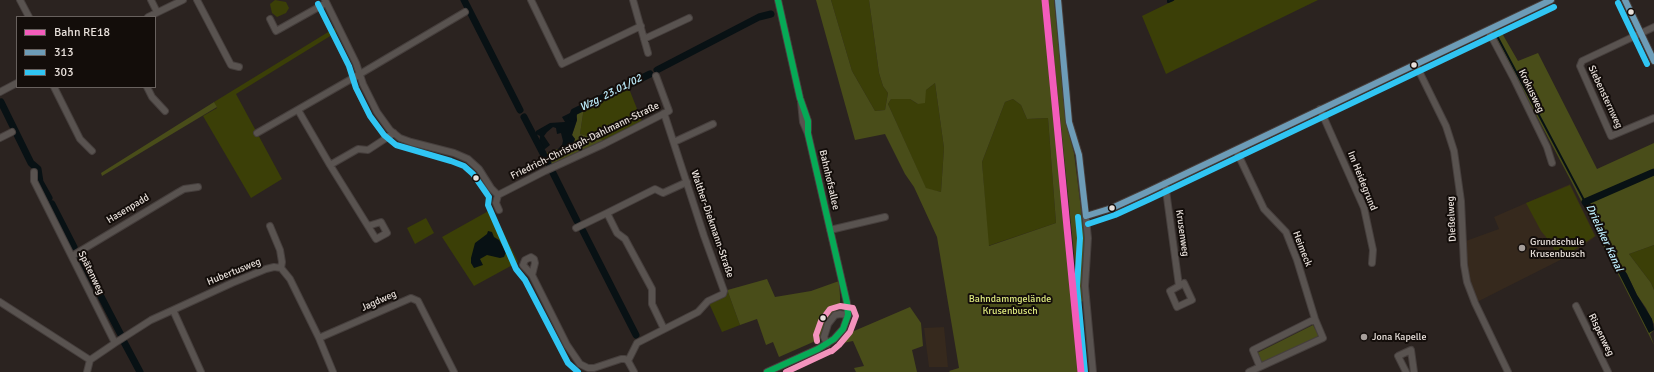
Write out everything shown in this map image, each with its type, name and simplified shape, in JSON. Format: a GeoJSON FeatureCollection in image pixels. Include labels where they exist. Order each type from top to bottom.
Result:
{"type":"FeatureCollection","features":[{"type":"Feature","properties":{"kind":"street"},"geometry":{"type":"LineString","coordinates":[[20,0],[28,16]]}},
{"type":"Feature","properties":{"kind":"street"},"geometry":{"type":"LineString","coordinates":[[150,0],[157,12]]}},
{"type":"Feature","properties":{"kind":"street"},"geometry":{"type":"LineString","coordinates":[[150,16],[183,0]]}},
{"type":"Feature","properties":{"kind":"street"},"geometry":{"type":"LineString","coordinates":[[197,0],[230,65],[239,66]]}},
{"type":"Feature","properties":{"kind":"street"},"geometry":{"type":"LineString","coordinates":[[531,0],[562,64],[641,26]]}},
{"type":"Feature","properties":{"kind":"street"},"geometry":{"type":"LineString","coordinates":[[633,0],[648,53]]}},
{"type":"Feature","properties":{"kind":"street","name":"Bahnhofsallee"},"geometry":{"type":"LineString","coordinates":[[778,0],[801,102],[808,121],[808,134],[847,303],[847,318]]}},
{"type":"Feature","properties":{"kind":"street"},"geometry":{"type":"LineString","coordinates":[[1058,0],[1069,122],[1079,155],[1086,216],[1088,238],[1085,286],[1093,372]]}},
{"type":"Feature","properties":{"kind":"street"},"geometry":{"type":"LineString","coordinates":[[1086,216],[1112,208],[1165,184],[1551,0]]}},
{"type":"Feature","properties":{"kind":"street"},"geometry":{"type":"LineString","coordinates":[[1625,0],[1654,61]]}},
{"type":"Feature","properties":{"kind":"street"},"geometry":{"type":"LineString","coordinates":[[270,19],[276,31],[326,1],[356,63],[377,112],[390,130],[400,138],[454,153],[468,159],[479,169],[491,188],[498,195],[496,203],[499,210]]}},
{"type":"Feature","properties":{"kind":"street"},"geometry":{"type":"LineString","coordinates":[[257,133],[464,12]]}},
{"type":"Feature","properties":{"kind":"street"},"geometry":{"type":"LineString","coordinates":[[644,39],[689,18]]}},
{"type":"Feature","properties":{"kind":"street"},"geometry":{"type":"LineString","coordinates":[[1641,34],[1654,27]]}},
{"type":"Feature","properties":{"kind":"street","name":"Krokusweg"},"geometry":{"type":"LineString","coordinates":[[1488,30],[1547,147],[1552,163]]}},
{"type":"Feature","properties":{"kind":"street","name":"Siebensternweg"},"geometry":{"type":"LineString","coordinates":[[1641,34],[1582,61],[1580,69],[1611,136],[1654,118]]}},
{"type":"Feature","properties":{"kind":"street","name":"Dießelweg"},"geometry":{"type":"LineString","coordinates":[[1416,65],[1446,126],[1454,151],[1461,201],[1467,282],[1475,303],[1508,372]]}},
{"type":"Feature","properties":{"kind":"street","name":"Friedrich-Christoph-Dahlmann-Straße"},"geometry":{"type":"LineString","coordinates":[[498,195],[669,111],[656,76]]}},
{"type":"Feature","properties":{"kind":"street"},"geometry":{"type":"LineString","coordinates":[[0,92],[16,84]]}},
{"type":"Feature","properties":{"kind":"street"},"geometry":{"type":"LineString","coordinates":[[55,88],[80,138],[92,151]]}},
{"type":"Feature","properties":{"kind":"street"},"geometry":{"type":"LineString","coordinates":[[147,88],[152,98],[165,111]]}},
{"type":"Feature","properties":{"kind":"street","name":"Im Heidegrund"},"geometry":{"type":"LineString","coordinates":[[1320,109],[1364,208],[1373,250],[1372,263]]}},
{"type":"Feature","properties":{"kind":"street"},"geometry":{"type":"LineString","coordinates":[[298,110],[368,226]]}},
{"type":"Feature","properties":{"kind":"street","name":"Walther-Diekmann-Straße"},"geometry":{"type":"LineString","coordinates":[[628,361],[636,343],[698,312],[708,301],[723,294],[724,291],[664,114]]}},
{"type":"Feature","properties":{"kind":"street"},"geometry":{"type":"LineString","coordinates":[[674,142],[713,124]]}},
{"type":"Feature","properties":{"kind":"street"},"geometry":{"type":"LineString","coordinates":[[0,138],[12,132]]}},
{"type":"Feature","properties":{"kind":"street"},"geometry":{"type":"LineString","coordinates":[[330,165],[358,149],[368,150],[394,133]]}},
{"type":"Feature","properties":{"kind":"street","name":"Heimeck"},"geometry":{"type":"LineString","coordinates":[[1236,150],[1264,209],[1286,232],[1297,260],[1315,319],[1323,338],[1249,372]]}},
{"type":"Feature","properties":{"kind":"street","name":"Spätenweg"},"geometry":{"type":"LineString","coordinates":[[34,172],[34,181],[115,343]]}},
{"type":"Feature","properties":{"kind":"street"},"geometry":{"type":"LineString","coordinates":[[576,228],[655,189],[663,193],[687,182]]}},
{"type":"Feature","properties":{"kind":"street","name":"Krusenweg"},"geometry":{"type":"LineString","coordinates":[[1165,184],[1179,286]]}},
{"type":"Feature","properties":{"kind":"street","name":"Hasenpadd"},"geometry":{"type":"LineString","coordinates":[[72,256],[184,189],[198,187]]}},
{"type":"Feature","properties":{"kind":"street"},"geometry":{"type":"LineString","coordinates":[[607,213],[617,234],[625,239],[652,289],[652,304],[664,329]]}},
{"type":"Feature","properties":{"kind":"street"},"geometry":{"type":"LineString","coordinates":[[830,230],[886,217]]}},
{"type":"Feature","properties":{"kind":"street"},"geometry":{"type":"LineString","coordinates":[[270,226],[280,250],[282,262],[281,268],[290,279],[319,338],[333,372]]}},
{"type":"Feature","properties":{"kind":"street","name":"Hubertusweg"},"geometry":{"type":"LineString","coordinates":[[115,343],[151,320],[172,310],[266,269],[274,267],[281,268]]}},
{"type":"Feature","properties":{"kind":"street"},"geometry":{"type":"LineString","coordinates":[[532,275],[575,359],[583,366],[594,368],[621,359],[628,361],[634,372]]}},
{"type":"Feature","properties":{"kind":"street","name":"Jagdweg"},"geometry":{"type":"LineString","coordinates":[[319,338],[411,298],[418,301],[454,372]]}},
{"type":"Feature","properties":{"kind":"street"},"geometry":{"type":"LineString","coordinates":[[0,302],[90,360]]}},
{"type":"Feature","properties":{"kind":"street","name":"Rispenweg"},"geometry":{"type":"LineString","coordinates":[[1576,306],[1608,372]]}},
{"type":"Feature","properties":{"kind":"street"},"geometry":{"type":"LineString","coordinates":[[172,310],[201,372]]}},
{"type":"Feature","properties":{"kind":"street"},"geometry":{"type":"LineString","coordinates":[[767,372],[827,344],[839,335],[847,318],[840,314],[835,315],[828,324],[824,337],[827,344]]}},
{"type":"Feature","properties":{"kind":"street"},"geometry":{"type":"LineString","coordinates":[[1260,367],[1253,350],[1315,319]]}},
{"type":"Feature","properties":{"kind":"street"},"geometry":{"type":"LineString","coordinates":[[88,372],[90,360],[115,343]]}},
{"type":"Feature","properties":{"kind":"street"},"geometry":{"type":"LineString","coordinates":[[1406,372],[1398,356],[1411,350],[1414,372]]}},
{"type":"Feature","properties":{"kind":"shaded area","name":"Grundschule Krusenbusch"},"geometry":{"type":"Polygon","coordinates":[[[1570,184],[1596,236],[1574,253],[1475,303],[1467,282],[1463,242],[1499,229],[1494,217],[1570,184]]]}},
{"type":"Feature","properties":{"kind":"shaded area"},"geometry":{"type":"Polygon","coordinates":[[[944,327],[948,367],[929,367],[924,328],[944,327]]]}},
{"type":"Feature","properties":{"kind":"green space"},"geometry":{"type":"Polygon","coordinates":[[[275,0],[286,2],[289,8],[286,13],[277,17],[272,13],[270,4],[275,0]]]}},
{"type":"Feature","properties":{"kind":"green space","name":"Bahndammgelände Krusenbusch"},"geometry":{"type":"Polygon","coordinates":[[[816,0],[831,0],[852,71],[875,111],[885,110],[888,93],[883,86],[879,73],[869,0],[1043,0],[1079,372],[949,371],[959,368],[937,237],[914,187],[905,174],[885,134],[855,140],[816,0]],[[935,83],[926,90],[925,103],[918,104],[910,99],[891,99],[888,104],[926,188],[941,192],[944,148],[935,83]],[[1013,99],[1005,102],[982,162],[989,246],[1056,223],[1048,118],[1027,119],[1021,105],[1013,99]]]}},
{"type":"Feature","properties":{"kind":"green space"},"geometry":{"type":"Polygon","coordinates":[[[831,0],[869,0],[879,73],[883,86],[888,93],[885,110],[875,111],[852,71],[831,0]]]}},
{"type":"Feature","properties":{"kind":"green space"},"geometry":{"type":"Polygon","coordinates":[[[1048,0],[1054,0],[1066,122],[1074,153],[1085,241],[1082,272],[1084,301],[1079,302],[1048,0]]]}},
{"type":"Feature","properties":{"kind":"green space"},"geometry":{"type":"Polygon","coordinates":[[[1175,0],[1318,0],[1166,74],[1142,16],[1175,0]]]}},
{"type":"Feature","properties":{"kind":"green space"},"geometry":{"type":"Polygon","coordinates":[[[338,26],[340,30],[236,94],[282,179],[251,198],[203,116],[217,108],[214,102],[338,26]]]}},
{"type":"Feature","properties":{"kind":"green space"},"geometry":{"type":"Polygon","coordinates":[[[1499,28],[1518,61],[1538,53],[1597,169],[1654,143],[1654,245],[1629,254],[1651,283],[1654,290],[1654,324],[1627,274],[1606,242],[1593,209],[1587,200],[1584,202],[1649,332],[1654,330],[1650,334],[1654,345],[1571,181],[1492,32],[1499,28]]]}},
{"type":"Feature","properties":{"kind":"green space"},"geometry":{"type":"Polygon","coordinates":[[[935,83],[944,148],[941,192],[926,189],[888,104],[891,99],[910,99],[918,104],[926,90],[935,83]]]}},
{"type":"Feature","properties":{"kind":"green space"},"geometry":{"type":"Polygon","coordinates":[[[628,86],[643,124],[604,140],[580,134],[584,107],[628,86]]]}},
{"type":"Feature","properties":{"kind":"green space"},"geometry":{"type":"Polygon","coordinates":[[[1013,99],[1021,105],[1027,119],[1048,118],[1056,223],[988,246],[982,162],[1005,102],[1013,99]]]}},
{"type":"Feature","properties":{"kind":"green space"},"geometry":{"type":"Polygon","coordinates":[[[214,102],[217,107],[102,176],[101,173],[214,102]]]}},
{"type":"Feature","properties":{"kind":"green space"},"geometry":{"type":"Polygon","coordinates":[[[584,107],[580,134],[604,140],[546,167],[543,154],[558,149],[570,153],[575,139],[572,135],[577,120],[576,110],[584,107]]]}},
{"type":"Feature","properties":{"kind":"green space"},"geometry":{"type":"Polygon","coordinates":[[[1570,185],[1595,236],[1559,260],[1551,243],[1541,231],[1526,203],[1570,185]]]}},
{"type":"Feature","properties":{"kind":"green space"},"geometry":{"type":"Polygon","coordinates":[[[492,209],[518,262],[474,286],[442,237],[492,209]]]}},
{"type":"Feature","properties":{"kind":"green space"},"geometry":{"type":"Polygon","coordinates":[[[426,218],[434,233],[415,244],[407,228],[426,218]]]}},
{"type":"Feature","properties":{"kind":"green space"},"geometry":{"type":"Polygon","coordinates":[[[1654,245],[1654,290],[1651,283],[1629,254],[1654,245]]]}},
{"type":"Feature","properties":{"kind":"green space"},"geometry":{"type":"Polygon","coordinates":[[[767,279],[775,297],[811,291],[839,281],[840,308],[834,312],[826,323],[820,339],[779,357],[773,342],[766,345],[757,319],[740,325],[728,292],[723,294],[724,291],[767,279]]]}},
{"type":"Feature","properties":{"kind":"green space"},"geometry":{"type":"Polygon","coordinates":[[[728,292],[740,325],[722,332],[708,301],[728,292]]]}},
{"type":"Feature","properties":{"kind":"green space"},"geometry":{"type":"Polygon","coordinates":[[[910,307],[921,323],[923,346],[912,350],[917,372],[856,372],[854,368],[864,366],[853,341],[843,343],[843,341],[854,331],[910,307]]]}},
{"type":"Feature","properties":{"kind":"green space"},"geometry":{"type":"Polygon","coordinates":[[[1313,325],[1319,336],[1261,363],[1257,353],[1313,325]]]}},
{"type":"Feature","properties":{"kind":"water"},"geometry":{"type":"Polygon","coordinates":[[[576,110],[577,120],[572,135],[575,139],[570,153],[565,155],[558,153],[557,150],[562,145],[563,141],[561,133],[557,134],[556,128],[553,127],[544,136],[550,145],[545,149],[541,148],[542,146],[539,144],[540,136],[536,134],[536,131],[550,123],[565,122],[562,117],[576,110]]]}},
{"type":"Feature","properties":{"kind":"water"},"geometry":{"type":"Polygon","coordinates":[[[1587,200],[1597,216],[1606,242],[1627,274],[1637,295],[1652,319],[1654,330],[1649,333],[1584,202],[1587,200]]]}},
{"type":"Feature","properties":{"kind":"water"},"geometry":{"type":"Polygon","coordinates":[[[488,231],[492,232],[494,237],[499,240],[506,252],[504,257],[500,258],[487,255],[480,259],[483,265],[474,268],[471,263],[471,258],[475,243],[487,234],[488,231]]]}},
{"type":"Feature","properties":{"kind":"waterway"},"geometry":{"type":"LineString","coordinates":[[464,0],[520,110]]}},
{"type":"Feature","properties":{"kind":"waterway"},"geometry":{"type":"LineString","coordinates":[[1168,0],[1168,2],[1173,0]]}},
{"type":"Feature","properties":{"kind":"waterway","name":"Wzg. 23.01/02"},"geometry":{"type":"LineString","coordinates":[[657,70],[759,17],[771,14]]}},
{"type":"Feature","properties":{"kind":"waterway"},"geometry":{"type":"LineString","coordinates":[[1496,34],[1585,202]]}},
{"type":"Feature","properties":{"kind":"waterway","name":"Wzg. 23.01/02"},"geometry":{"type":"LineString","coordinates":[[572,118],[574,112],[650,74]]}},
{"type":"Feature","properties":{"kind":"waterway"},"geometry":{"type":"LineString","coordinates":[[1,102],[31,163],[38,169],[40,182],[49,198]]}},
{"type":"Feature","properties":{"kind":"waterway"},"geometry":{"type":"LineString","coordinates":[[524,117],[548,163]]}},
{"type":"Feature","properties":{"kind":"waterway","name":"Drielaker Kanal"},"geometry":{"type":"LineString","coordinates":[[1589,208],[1585,202],[1654,172]]}},
{"type":"Feature","properties":{"kind":"waterway"},"geometry":{"type":"LineString","coordinates":[[553,173],[577,221]]}},
{"type":"Feature","properties":{"kind":"waterway"},"geometry":{"type":"LineString","coordinates":[[52,204],[74,247]]}},
{"type":"Feature","properties":{"kind":"waterway"},"geometry":{"type":"LineString","coordinates":[[583,231],[636,335]]}},
{"type":"Feature","properties":{"kind":"waterway"},"geometry":{"type":"LineString","coordinates":[[80,256],[121,335]]}},
{"type":"Feature","properties":{"kind":"waterway"},"geometry":{"type":"LineString","coordinates":[[124,342],[140,372]]}},
{"type":"Feature","properties":{"kind":"rail line","name":"RE18"},"geometry":{"type":"LineString","coordinates":[[1045,0],[1081,372]]}},
{"type":"Feature","properties":{"kind":"transit line"},"geometry":{"type":"LineString","coordinates":[[767,372],[818,349],[834,339],[843,329],[848,315],[847,303],[808,134],[808,121],[800,98],[778,0]]}},
{"type":"Feature","properties":{"kind":"transit line","name":"313"},"geometry":{"type":"LineString","coordinates":[[1058,0],[1069,122],[1079,155],[1086,216]]}},
{"type":"Feature","properties":{"kind":"transit line","name":"313"},"geometry":{"type":"LineString","coordinates":[[1086,216],[1112,208],[1147,192],[1551,0]]}},
{"type":"Feature","properties":{"kind":"transit line","name":"313"},"geometry":{"type":"LineString","coordinates":[[1625,0],[1654,61]]}},
{"type":"Feature","properties":{"kind":"transit line","name":"303"},"geometry":{"type":"LineString","coordinates":[[1618,3],[1647,64]]}},
{"type":"Feature","properties":{"kind":"transit line","name":"303"},"geometry":{"type":"LineString","coordinates":[[318,4],[349,66],[356,88],[370,116],[384,135],[396,145],[451,161],[464,166],[473,174],[489,197],[488,205],[516,269],[525,280],[568,363],[578,372]]}},
{"type":"Feature","properties":{"kind":"transit line","name":"303"},"geometry":{"type":"LineString","coordinates":[[1088,224],[1115,215],[1150,199],[1554,7]]}},
{"type":"Feature","properties":{"kind":"transit line","name":"303"},"geometry":{"type":"LineString","coordinates":[[1078,217],[1080,238],[1077,286],[1085,372]]}},
{"type":"Feature","properties":{"kind":"transit line"},"geometry":{"type":"LineString","coordinates":[[817,341],[816,335],[821,321],[830,309],[840,306],[853,308],[856,316],[850,332],[832,351]]}},
{"type":"Feature","properties":{"kind":"transit line"},"geometry":{"type":"LineString","coordinates":[[786,372],[831,351]]}},
{"type":"Feature","properties":{"kind":"place","name":"Grundschule Krusenbusch"},"geometry":{"type":"Point","coordinates":[1522,248]}},
{"type":"Feature","properties":{"kind":"place","name":"Jona Kapelle"},"geometry":{"type":"Point","coordinates":[1364,337]}}]}
